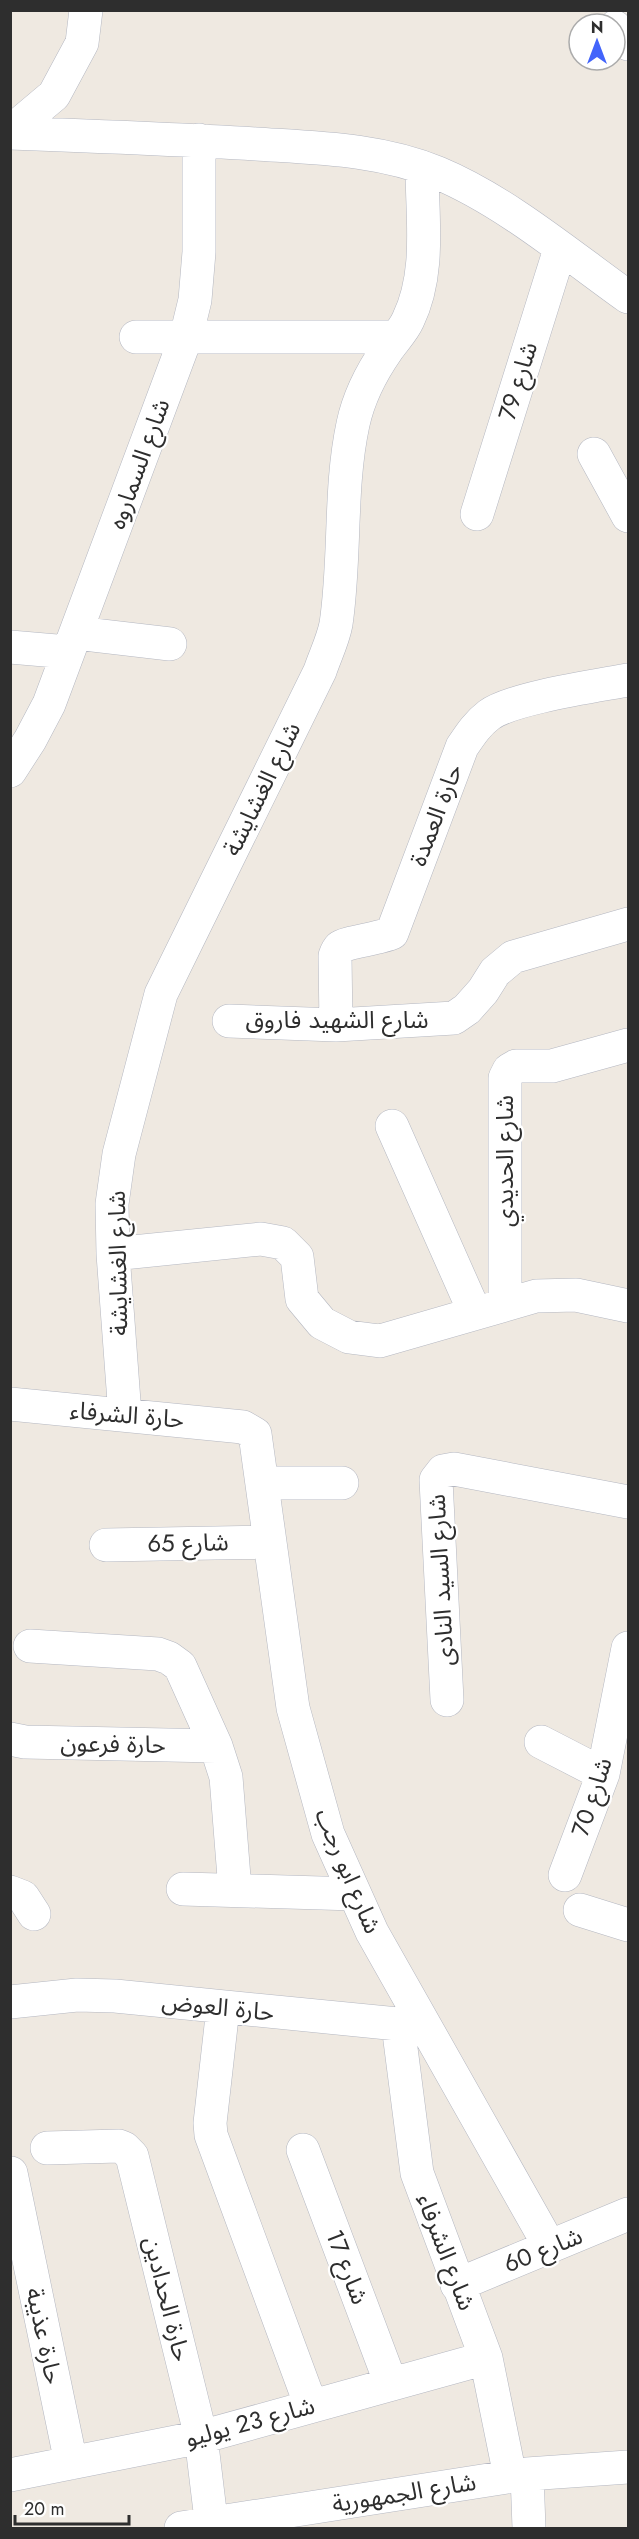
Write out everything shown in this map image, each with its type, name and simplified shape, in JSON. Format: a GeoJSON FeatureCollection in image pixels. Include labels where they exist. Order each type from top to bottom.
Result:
{"type":"FeatureCollection","features":[{"type":"Feature","properties":{"kind":"street"},"geometry":{"type":"LineString","coordinates":[[10,132],[54,95],[82,43],[86,10]]}},
{"type":"Feature","properties":{"kind":"street"},"geometry":{"type":"LineString","coordinates":[[10,132],[199,140],[345,150],[392,158],[422,168],[482,194],[628,297]]}},
{"type":"Feature","properties":{"kind":"street","name":"شارع السماروه"},"geometry":{"type":"LineString","coordinates":[[10,771],[49,704],[186,336],[195,300],[199,252],[199,140]]}},
{"type":"Feature","properties":{"kind":"street","name":"شارع الغشايشة"},"geometry":{"type":"LineString","coordinates":[[125,1415],[113,1254],[112,1204],[119,1154],[161,994],[320,671],[335,626],[344,545],[346,464],[361,392],[377,364],[407,323],[420,292],[423,259],[422,168]]}},
{"type":"Feature","properties":{"kind":"street","name":"شارع 79"},"geometry":{"type":"LineString","coordinates":[[477,514],[560,249]]}},
{"type":"Feature","properties":{"kind":"street"},"geometry":{"type":"LineString","coordinates":[[136,336],[396,337]]}},
{"type":"Feature","properties":{"kind":"street"},"geometry":{"type":"LineString","coordinates":[[594,454],[628,516]]}},
{"type":"Feature","properties":{"kind":"street"},"geometry":{"type":"LineString","coordinates":[[10,647],[72,643],[170,644]]}},
{"type":"Feature","properties":{"kind":"street","name":"حارة العمدة"},"geometry":{"type":"LineString","coordinates":[[336,1025],[335,956],[340,947],[347,943],[374,939],[392,933],[462,747],[474,728],[490,714],[513,704],[628,680]]}},
{"type":"Feature","properties":{"kind":"street","name":"شارع الشهيد فاروق"},"geometry":{"type":"LineString","coordinates":[[229,1021],[336,1025],[454,1018],[467,1009],[483,991],[495,972],[513,957],[628,924]]}},
{"type":"Feature","properties":{"kind":"street","name":"شارع الحديدي"},"geometry":{"type":"LineString","coordinates":[[490,1309],[505,1078],[509,1070],[516,1066],[552,1066],[628,1045]]}},
{"type":"Feature","properties":{"kind":"street"},"geometry":{"type":"LineString","coordinates":[[392,1126],[490,1309]]}},
{"type":"Feature","properties":{"kind":"street"},"geometry":{"type":"LineString","coordinates":[[113,1254],[261,1239],[283,1243],[297,1257],[302,1299],[322,1323],[349,1337],[380,1341],[536,1296],[576,1296],[628,1306]]}},
{"type":"Feature","properties":{"kind":"street","name":"حارة الشرفاء"},"geometry":{"type":"LineString","coordinates":[[10,1404],[243,1426]]}},
{"type":"Feature","properties":{"kind":"street","name":"شارع ابو رجب"},"geometry":{"type":"LineString","coordinates":[[243,1426],[255,1434],[294,1708],[328,1834],[411,2026],[549,2247]]}},
{"type":"Feature","properties":{"kind":"street","name":"شارع السيد النادى"},"geometry":{"type":"LineString","coordinates":[[447,1700],[436,1480],[443,1472],[454,1469],[628,1502]]}},
{"type":"Feature","properties":{"kind":"street"},"geometry":{"type":"LineString","coordinates":[[262,1484],[342,1483]]}},
{"type":"Feature","properties":{"kind":"street","name":"شارع 65"},"geometry":{"type":"LineString","coordinates":[[106,1545],[269,1542]]}},
{"type":"Feature","properties":{"kind":"street"},"geometry":{"type":"LineString","coordinates":[[30,1646],[158,1654],[180,1666],[216,1746],[226,1777],[235,1890]]}},
{"type":"Feature","properties":{"kind":"street","name":"شارع 70"},"geometry":{"type":"LineString","coordinates":[[565,1875],[612,1772],[628,1648]]}},
{"type":"Feature","properties":{"kind":"street","name":"حارة فرعون"},"geometry":{"type":"LineString","coordinates":[[10,1739],[25,1742],[216,1746]]}},
{"type":"Feature","properties":{"kind":"street"},"geometry":{"type":"LineString","coordinates":[[541,1742],[612,1772]]}},
{"type":"Feature","properties":{"kind":"street"},"geometry":{"type":"LineString","coordinates":[[183,1889],[355,1894]]}},
{"type":"Feature","properties":{"kind":"street"},"geometry":{"type":"LineString","coordinates":[[580,1910],[628,1925]]}},
{"type":"Feature","properties":{"kind":"street","name":"حارة العوض"},"geometry":{"type":"LineString","coordinates":[[10,2002],[77,1995],[115,1996],[411,2026]]}},
{"type":"Feature","properties":{"kind":"street"},"geometry":{"type":"LineString","coordinates":[[223,2008],[210,2123],[211,2135],[311,2406]]}},
{"type":"Feature","properties":{"kind":"street","name":"شارع الشرفاء"},"geometry":{"type":"LineString","coordinates":[[411,2026],[417,2174],[486,2358],[518,2475],[529,2529]]}},
{"type":"Feature","properties":{"kind":"street","name":"حارة الحدادين"},"geometry":{"type":"LineString","coordinates":[[47,2148],[119,2146],[132,2156],[201,2437],[202,2527]]}},
{"type":"Feature","properties":{"kind":"street","name":"شارع 17"},"geometry":{"type":"LineString","coordinates":[[303,2150],[391,2384]]}},
{"type":"Feature","properties":{"kind":"street","name":"حارة عذيبة"},"geometry":{"type":"LineString","coordinates":[[11,2173],[71,2463]]}},
{"type":"Feature","properties":{"kind":"street","name":"شارع 60"},"geometry":{"type":"LineString","coordinates":[[458,2285],[628,2214]]}},
{"type":"Feature","properties":{"kind":"street","name":"شارع 23 يوليو"},"geometry":{"type":"LineString","coordinates":[[10,2475],[201,2437],[486,2358]]}},
{"type":"Feature","properties":{"kind":"street","name":"شارع الجمهورية"},"geometry":{"type":"LineString","coordinates":[[202,2527],[518,2475],[628,2467]]}}]}
